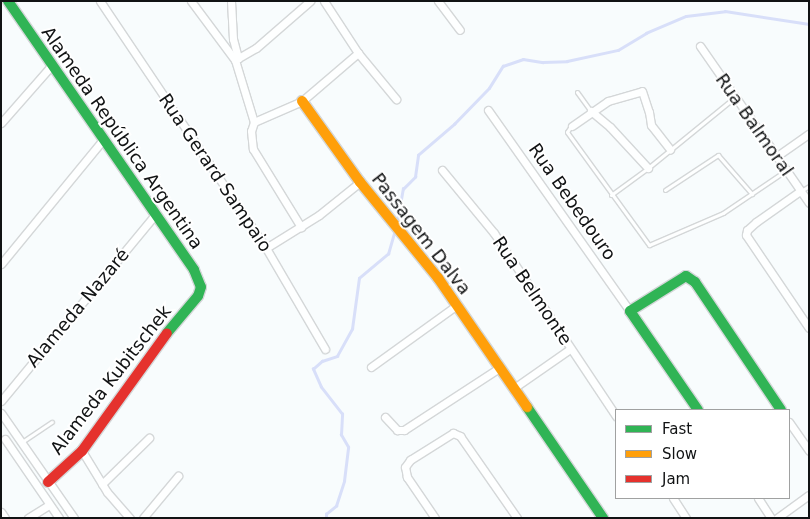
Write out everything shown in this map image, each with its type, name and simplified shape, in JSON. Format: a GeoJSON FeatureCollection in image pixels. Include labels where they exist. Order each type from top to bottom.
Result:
{"type":"FeatureCollection","features":[{"type":"Feature","properties":{"kind":"street","name":"Alameda República Argentina"},"geometry":{"type":"LineString","coordinates":[[8,1],[198,277],[202,287],[198,296]]}},
{"type":"Feature","properties":{"kind":"street","name":"Rua Gerard Sampaio"},"geometry":{"type":"LineString","coordinates":[[100,1],[266,248],[325,349]]}},
{"type":"Feature","properties":{"kind":"street"},"geometry":{"type":"LineString","coordinates":[[191,1],[236,59]]}},
{"type":"Feature","properties":{"kind":"street"},"geometry":{"type":"LineString","coordinates":[[231,1],[236,59],[254,122],[251,131],[253,149],[301,227]]}},
{"type":"Feature","properties":{"kind":"street"},"geometry":{"type":"LineString","coordinates":[[236,59],[256,48],[310,1]]}},
{"type":"Feature","properties":{"kind":"street"},"geometry":{"type":"LineString","coordinates":[[324,1],[358,53],[396,98]]}},
{"type":"Feature","properties":{"kind":"street"},"geometry":{"type":"LineString","coordinates":[[438,1],[460,30]]}},
{"type":"Feature","properties":{"kind":"street","name":"Rua Balmoral"},"geometry":{"type":"LineString","coordinates":[[700,46],[809,203]]}},
{"type":"Feature","properties":{"kind":"street"},"geometry":{"type":"LineString","coordinates":[[254,122],[302,101],[358,53]]}},
{"type":"Feature","properties":{"kind":"street"},"geometry":{"type":"LineString","coordinates":[[1,123],[51,66]]}},
{"type":"Feature","properties":{"kind":"street"},"geometry":{"type":"LineString","coordinates":[[572,126],[590,111],[608,100],[639,90],[644,95],[651,125],[670,149]]}},
{"type":"Feature","properties":{"kind":"street","name":"Passagem Dalva"},"geometry":{"type":"LineString","coordinates":[[302,101],[360,182],[424,260],[457,305],[603,518]]}},
{"type":"Feature","properties":{"kind":"street","name":"Rua Bebedouro"},"geometry":{"type":"LineString","coordinates":[[488,110],[697,409]]}},
{"type":"Feature","properties":{"kind":"street"},"geometry":{"type":"LineString","coordinates":[[590,111],[615,133],[648,168]]}},
{"type":"Feature","properties":{"kind":"street"},"geometry":{"type":"LineString","coordinates":[[777,156],[809,134]]}},
{"type":"Feature","properties":{"kind":"street"},"geometry":{"type":"LineString","coordinates":[[1,264],[103,140]]}},
{"type":"Feature","properties":{"kind":"street","name":"Rua Belmonte"},"geometry":{"type":"LineString","coordinates":[[442,170],[494,234],[615,415]]}},
{"type":"Feature","properties":{"kind":"street"},"geometry":{"type":"LineString","coordinates":[[266,248],[301,227],[360,182]]}},
{"type":"Feature","properties":{"kind":"street"},"geometry":{"type":"LineString","coordinates":[[800,191],[756,222],[747,230],[746,235],[809,328]]}},
{"type":"Feature","properties":{"kind":"street","name":"Alameda Nazaré"},"geometry":{"type":"LineString","coordinates":[[1,401],[155,215]]}},
{"type":"Feature","properties":{"kind":"street"},"geometry":{"type":"LineString","coordinates":[[630,311],[686,276],[695,282],[780,409]]}},
{"type":"Feature","properties":{"kind":"street","name":"Alameda Kubitschek"},"geometry":{"type":"LineString","coordinates":[[48,482],[82,451],[150,354],[198,296]]}},
{"type":"Feature","properties":{"kind":"street"},"geometry":{"type":"LineString","coordinates":[[371,367],[457,305]]}},
{"type":"Feature","properties":{"kind":"street"},"geometry":{"type":"LineString","coordinates":[[514,388],[570,348]]}},
{"type":"Feature","properties":{"kind":"street"},"geometry":{"type":"LineString","coordinates":[[385,416],[397,430],[404,430],[499,368]]}},
{"type":"Feature","properties":{"kind":"street"},"geometry":{"type":"LineString","coordinates":[[1,413],[74,518]]}},
{"type":"Feature","properties":{"kind":"street"},"geometry":{"type":"LineString","coordinates":[[790,424],[809,452]]}},
{"type":"Feature","properties":{"kind":"street"},"geometry":{"type":"LineString","coordinates":[[435,518],[407,477],[405,467],[410,460],[451,433],[458,434],[465,442],[518,518]]}},
{"type":"Feature","properties":{"kind":"street"},"geometry":{"type":"LineString","coordinates":[[15,434],[3,441],[59,518]]}},
{"type":"Feature","properties":{"kind":"street"},"geometry":{"type":"LineString","coordinates":[[102,484],[149,438]]}},
{"type":"Feature","properties":{"kind":"street"},"geometry":{"type":"LineString","coordinates":[[82,451],[102,484],[130,518]]}},
{"type":"Feature","properties":{"kind":"street"},"geometry":{"type":"LineString","coordinates":[[143,518],[178,476]]}},
{"type":"Feature","properties":{"kind":"street"},"geometry":{"type":"LineString","coordinates":[[777,518],[809,495]]}},
{"type":"Feature","properties":{"kind":"street"},"geometry":{"type":"LineString","coordinates":[[674,499],[686,518]]}},
{"type":"Feature","properties":{"kind":"street"},"geometry":{"type":"LineString","coordinates":[[759,499],[771,518]]}},
{"type":"Feature","properties":{"kind":"street"},"geometry":{"type":"LineString","coordinates":[[28,518],[49,505]]}},
{"type":"Feature","properties":{"kind":"street"},"geometry":{"type":"LineString","coordinates":[[1,512],[5,518]]}},
{"type":"Feature","properties":{"kind":"lane"},"geometry":{"type":"LineString","coordinates":[[577,92],[590,111]]}},
{"type":"Feature","properties":{"kind":"lane"},"geometry":{"type":"LineString","coordinates":[[611,194],[648,168],[736,96]]}},
{"type":"Feature","properties":{"kind":"lane"},"geometry":{"type":"LineString","coordinates":[[572,126],[567,132],[649,245],[723,212],[786,170]]}},
{"type":"Feature","properties":{"kind":"lane"},"geometry":{"type":"LineString","coordinates":[[665,190],[718,155],[752,194]]}},
{"type":"Feature","properties":{"kind":"lane"},"geometry":{"type":"LineString","coordinates":[[800,191],[809,186]]}},
{"type":"Feature","properties":{"kind":"lane"},"geometry":{"type":"LineString","coordinates":[[21,443],[52,422]]}},
{"type":"Feature","properties":{"kind":"waterway"},"geometry":{"type":"LineString","coordinates":[[397,222],[403,189],[415,177],[418,155],[454,124],[489,88],[503,66],[523,59],[543,62],[567,61],[618,50],[646,33],[686,16],[725,11],[809,24]]}},
{"type":"Feature","properties":{"kind":"waterway"},"geometry":{"type":"LineString","coordinates":[[326,518],[326,514],[336,506],[344,481],[348,447],[341,435],[342,414],[321,387],[313,369],[322,361],[337,356],[352,329],[359,278],[388,254],[395,230]]}},
{"type":"Feature","properties":{"kind":"traffic: fast"},"geometry":{"type":"LineString","coordinates":[[8,1],[194,270],[201,287],[198,296],[167,333]]}},
{"type":"Feature","properties":{"kind":"traffic: fast"},"geometry":{"type":"LineString","coordinates":[[697,409],[630,311],[686,276],[695,282],[780,409]]}},
{"type":"Feature","properties":{"kind":"traffic: fast"},"geometry":{"type":"LineString","coordinates":[[527,407],[603,518]]}},
{"type":"Feature","properties":{"kind":"traffic: slow"},"geometry":{"type":"LineString","coordinates":[[302,101],[360,182],[438,278],[527,407]]}},
{"type":"Feature","properties":{"kind":"traffic: jam"},"geometry":{"type":"LineString","coordinates":[[48,482],[82,451],[167,333]]}}]}
